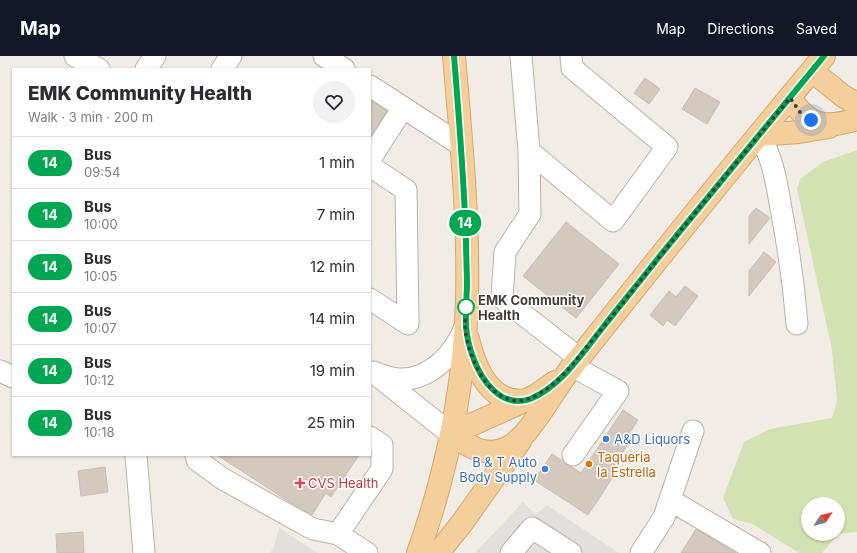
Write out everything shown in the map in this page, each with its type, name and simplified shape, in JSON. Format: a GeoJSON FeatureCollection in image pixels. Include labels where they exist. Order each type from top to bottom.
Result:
{"type":"FeatureCollection","features":[{"type":"Feature","properties":{"kind":"main road"},"geometry":{"type":"LineString","coordinates":[[418,553],[434,501],[451,434],[460,384],[465,326],[467,278],[462,145],[454,56]]}},
{"type":"Feature","properties":{"kind":"main road"},"geometry":{"type":"LineString","coordinates":[[438,553],[528,431],[576,362],[818,63],[843,96],[857,104]]}},
{"type":"Feature","properties":{"kind":"main road"},"geometry":{"type":"LineString","coordinates":[[790,98],[800,112],[811,120],[824,125],[836,125]]}},
{"type":"Feature","properties":{"kind":"main road"},"geometry":{"type":"LineString","coordinates":[[759,135],[811,130],[857,119]]}},
{"type":"Feature","properties":{"kind":"main road"},"geometry":{"type":"LineString","coordinates":[[465,326],[473,357],[480,373],[489,385],[504,398],[516,401],[529,399]]}},
{"type":"Feature","properties":{"kind":"main road"},"geometry":{"type":"LineString","coordinates":[[451,434],[548,389],[576,362]]}},
{"type":"Feature","properties":{"kind":"main road"},"geometry":{"type":"LineString","coordinates":[[451,434],[475,449],[496,452],[508,448],[528,431]]}},
{"type":"Feature","properties":{"kind":"street"},"geometry":{"type":"LineString","coordinates":[[75,56],[97,68]]}},
{"type":"Feature","properties":{"kind":"street"},"geometry":{"type":"LineString","coordinates":[[147,68],[155,56]]}},
{"type":"Feature","properties":{"kind":"street"},"geometry":{"type":"LineString","coordinates":[[223,68],[231,56]]}},
{"type":"Feature","properties":{"kind":"street"},"geometry":{"type":"LineString","coordinates":[[324,56],[342,68]]}},
{"type":"Feature","properties":{"kind":"street"},"geometry":{"type":"LineString","coordinates":[[521,56],[529,151],[530,214],[505,252],[502,298],[576,362],[618,391],[573,456]]}},
{"type":"Feature","properties":{"kind":"street"},"geometry":{"type":"LineString","coordinates":[[529,151],[613,221],[667,146],[572,68],[571,56]]}},
{"type":"Feature","properties":{"kind":"street"},"geometry":{"type":"LineString","coordinates":[[371,87],[462,145]]}},
{"type":"Feature","properties":{"kind":"street"},"geometry":{"type":"LineString","coordinates":[[371,157],[403,108]]}},
{"type":"Feature","properties":{"kind":"street"},"geometry":{"type":"LineString","coordinates":[[759,135],[768,152],[775,174],[790,257],[797,324]]}},
{"type":"Feature","properties":{"kind":"street"},"geometry":{"type":"LineString","coordinates":[[371,167],[406,190],[408,324],[371,300]]}},
{"type":"Feature","properties":{"kind":"street"},"geometry":{"type":"LineString","coordinates":[[371,373],[400,379],[408,379],[423,374],[441,363],[446,358],[461,337],[465,326]]}},
{"type":"Feature","properties":{"kind":"street"},"geometry":{"type":"LineString","coordinates":[[0,371],[12,377]]}},
{"type":"Feature","properties":{"kind":"street"},"geometry":{"type":"LineString","coordinates":[[371,373],[451,434]]}},
{"type":"Feature","properties":{"kind":"street"},"geometry":{"type":"LineString","coordinates":[[641,553],[664,517],[693,431]]}},
{"type":"Feature","properties":{"kind":"street"},"geometry":{"type":"LineString","coordinates":[[338,534],[382,468],[382,445],[371,438]]}},
{"type":"Feature","properties":{"kind":"street"},"geometry":{"type":"LineString","coordinates":[[136,456],[144,553]]}},
{"type":"Feature","properties":{"kind":"street"},"geometry":{"type":"LineString","coordinates":[[196,456],[197,460],[223,479],[313,529],[338,534],[367,553]]}},
{"type":"Feature","properties":{"kind":"street"},"geometry":{"type":"LineString","coordinates":[[670,500],[760,553]]}},
{"type":"Feature","properties":{"kind":"street"},"geometry":{"type":"LineString","coordinates":[[511,553],[532,528],[571,553]]}},
{"type":"Feature","properties":{"kind":"green space"},"geometry":{"type":"Polygon","coordinates":[[[857,150],[857,532],[845,533],[845,497],[801,497],[801,541],[832,541],[822,553],[799,553],[753,524],[733,519],[723,498],[744,442],[770,429],[832,418],[837,401],[832,350],[797,189],[800,179],[823,162],[857,150]]]}},
{"type":"Feature","properties":{"kind":"shaded area"},"geometry":{"type":"Polygon","coordinates":[[[523,502],[536,514],[547,505],[619,553],[475,553],[523,502]]]}},
{"type":"Feature","properties":{"kind":"shaded area"},"geometry":{"type":"Polygon","coordinates":[[[279,528],[318,553],[270,553],[274,547],[279,528]]]}},
{"type":"Feature","properties":{"kind":"building"},"geometry":{"type":"Polygon","coordinates":[[[645,78],[660,89],[649,104],[634,93],[645,78]]]}},
{"type":"Feature","properties":{"kind":"building"},"geometry":{"type":"Polygon","coordinates":[[[695,88],[720,102],[707,124],[682,109],[695,88]]]}},
{"type":"Feature","properties":{"kind":"building"},"geometry":{"type":"Polygon","coordinates":[[[371,101],[387,111],[371,135],[371,101]]]}},
{"type":"Feature","properties":{"kind":"building"},"geometry":{"type":"Polygon","coordinates":[[[756,208],[770,218],[749,244],[749,216],[756,208]]]}},
{"type":"Feature","properties":{"kind":"building"},"geometry":{"type":"Polygon","coordinates":[[[566,222],[619,264],[576,318],[523,276],[566,222]]]}},
{"type":"Feature","properties":{"kind":"building"},"geometry":{"type":"Polygon","coordinates":[[[764,252],[776,262],[749,296],[749,271],[764,252]]]}},
{"type":"Feature","properties":{"kind":"building"},"geometry":{"type":"Polygon","coordinates":[[[685,286],[698,296],[675,326],[667,320],[663,326],[650,315],[669,291],[676,297],[685,286]]]}},
{"type":"Feature","properties":{"kind":"building"},"geometry":{"type":"Polygon","coordinates":[[[623,410],[638,420],[629,434],[633,437],[614,465],[619,468],[588,515],[534,480],[552,454],[581,473],[623,410]]]}},
{"type":"Feature","properties":{"kind":"building","name":"CVS Health"},"geometry":{"type":"Polygon","coordinates":[[[219,456],[358,456],[331,497],[326,493],[312,515],[219,456]]]}},
{"type":"Feature","properties":{"kind":"building"},"geometry":{"type":"Polygon","coordinates":[[[105,467],[108,492],[81,496],[78,471],[105,467]]]}},
{"type":"Feature","properties":{"kind":"building"},"geometry":{"type":"Polygon","coordinates":[[[696,529],[736,553],[681,553],[696,529]]]}},
{"type":"Feature","properties":{"kind":"building"},"geometry":{"type":"Polygon","coordinates":[[[83,532],[84,553],[57,553],[56,534],[83,532]]]}},
{"type":"Feature","properties":{"kind":"bus line","name":"14"},"geometry":{"type":"LineString","coordinates":[[454,56],[462,145],[465,217],[467,303],[465,326],[476,366],[484,380],[494,391],[504,398],[522,401],[542,393],[566,373],[824,56]]}},
{"type":"Feature","properties":{"kind":"place","name":"EMK Community Health"},"geometry":{"type":"Point","coordinates":[466,307]}},
{"type":"Feature","properties":{"kind":"place","name":"A&D Liquors"},"geometry":{"type":"Point","coordinates":[606,439]}},
{"type":"Feature","properties":{"kind":"place","name":"Taqueria la Estrella"},"geometry":{"type":"Point","coordinates":[589,464]}},
{"type":"Feature","properties":{"kind":"place","name":"B & T Auto Body Supply"},"geometry":{"type":"Point","coordinates":[545,469]}},
{"type":"Feature","properties":{"kind":"place","name":"CVS Health"},"geometry":{"type":"Point","coordinates":[300,483]}},
{"type":"Feature","properties":{"kind":"route"},"geometry":{"type":"LineString","coordinates":[[466,307],[467,303],[465,326],[476,366],[494,391],[504,398],[516,401],[529,399],[542,393],[554,384],[572,366],[659,257],[790,98],[800,112],[811,120]]}}]}
